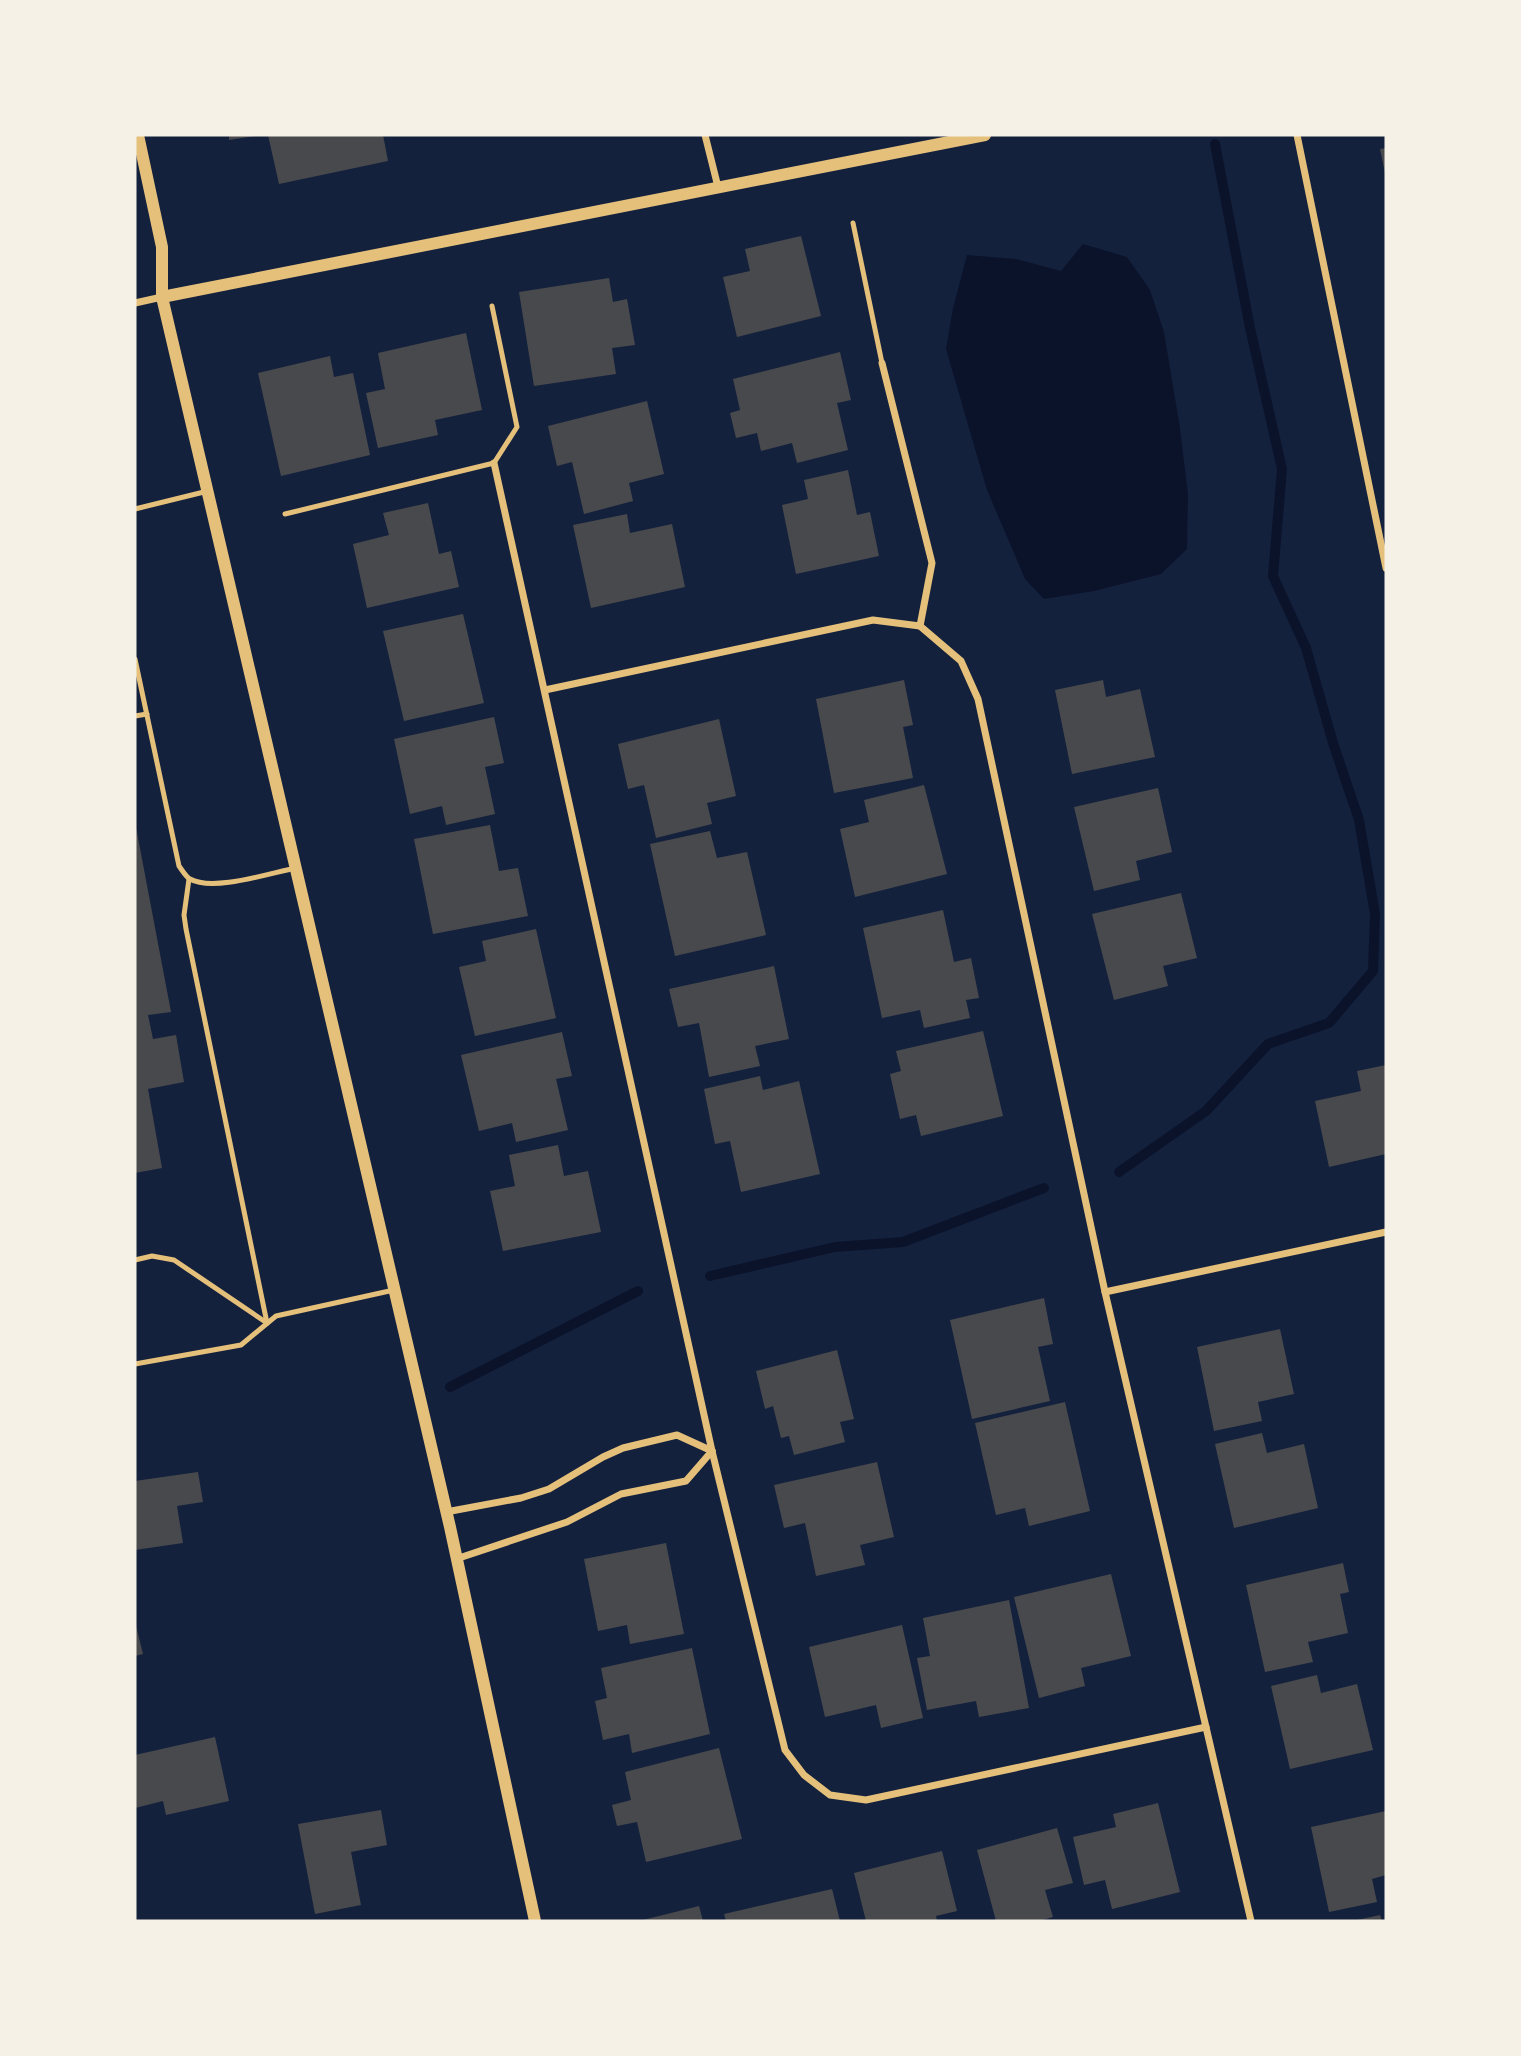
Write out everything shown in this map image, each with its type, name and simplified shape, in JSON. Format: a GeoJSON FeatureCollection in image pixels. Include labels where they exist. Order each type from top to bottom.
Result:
{"type":"FeatureCollection","features":[{"type":"Feature","properties":{"kind":"street"},"geometry":{"type":"LineString","coordinates":[[138,135],[162,247],[162,297],[446,1512],[535,1921]]}},
{"type":"Feature","properties":{"kind":"street"},"geometry":{"type":"LineString","coordinates":[[705,135],[718,187]]}},
{"type":"Feature","properties":{"kind":"street"},"geometry":{"type":"LineString","coordinates":[[135,303],[985,135]]}},
{"type":"Feature","properties":{"kind":"street"},"geometry":{"type":"LineString","coordinates":[[1297,135],[1386,568]]}},
{"type":"Feature","properties":{"kind":"street"},"geometry":{"type":"LineString","coordinates":[[882,362],[932,563],[920,626]]}},
{"type":"Feature","properties":{"kind":"street"},"geometry":{"type":"LineString","coordinates":[[494,463],[712,1451],[785,1750],[804,1775],[830,1795],[866,1800],[1206,1727]]}},
{"type":"Feature","properties":{"kind":"street"},"geometry":{"type":"LineString","coordinates":[[545,690],[873,620],[920,626],[961,661],[978,699],[1105,1292],[1251,1921]]}},
{"type":"Feature","properties":{"kind":"street"},"geometry":{"type":"LineString","coordinates":[[1105,1292],[1386,1231]]}},
{"type":"Feature","properties":{"kind":"street"},"geometry":{"type":"LineString","coordinates":[[446,1512],[540,1492],[623,1448],[677,1435],[712,1451]]}},
{"type":"Feature","properties":{"kind":"street"},"geometry":{"type":"LineString","coordinates":[[456,1559],[566,1522],[621,1494],[686,1481],[712,1451]]}},
{"type":"Feature","properties":{"kind":"lane"},"geometry":{"type":"LineString","coordinates":[[853,223],[882,362]]}},
{"type":"Feature","properties":{"kind":"lane"},"geometry":{"type":"LineString","coordinates":[[285,514],[494,463],[517,427],[492,306]]}},
{"type":"Feature","properties":{"kind":"lane"},"geometry":{"type":"LineString","coordinates":[[135,509],[208,491]]}},
{"type":"Feature","properties":{"kind":"lane"},"geometry":{"type":"LineString","coordinates":[[135,659],[179,866],[189,879],[207,883],[230,881],[296,868]]}},
{"type":"Feature","properties":{"kind":"lane"},"geometry":{"type":"LineString","coordinates":[[135,716],[146,714]]}},
{"type":"Feature","properties":{"kind":"lane"},"geometry":{"type":"LineString","coordinates":[[189,879],[184,915],[186,929],[267,1323]]}},
{"type":"Feature","properties":{"kind":"lane"},"geometry":{"type":"LineString","coordinates":[[135,1260],[152,1256],[174,1260],[267,1323]]}},
{"type":"Feature","properties":{"kind":"lane"},"geometry":{"type":"LineString","coordinates":[[135,1364],[242,1345],[276,1316],[394,1290]]}},
{"type":"Feature","properties":{"kind":"water"},"geometry":{"type":"Polygon","coordinates":[[[1083,244],[1127,257],[1150,290],[1164,332],[1180,428],[1188,495],[1187,549],[1161,574],[1094,591],[1044,599],[1025,579],[987,490],[946,349],[953,308],[967,255],[1016,259],[1061,271],[1083,244]]]}},
{"type":"Feature","properties":{"kind":"building"},"geometry":{"type":"Polygon","coordinates":[[[229,135],[255,135],[255,136],[229,140],[229,135]]]}},
{"type":"Feature","properties":{"kind":"building"},"geometry":{"type":"Polygon","coordinates":[[[268,135],[383,135],[388,161],[279,184],[268,135]]]}},
{"type":"Feature","properties":{"kind":"building"},"geometry":{"type":"Polygon","coordinates":[[[1386,148],[1386,173],[1385,173],[1380,149],[1386,148]]]}},
{"type":"Feature","properties":{"kind":"building"},"geometry":{"type":"Polygon","coordinates":[[[801,236],[821,316],[737,337],[723,277],[750,271],[745,249],[801,236]]]}},
{"type":"Feature","properties":{"kind":"building"},"geometry":{"type":"Polygon","coordinates":[[[609,278],[613,302],[627,299],[635,345],[612,348],[616,374],[534,386],[519,292],[609,278]]]}},
{"type":"Feature","properties":{"kind":"building"},"geometry":{"type":"Polygon","coordinates":[[[466,333],[482,410],[435,420],[438,435],[378,448],[366,393],[385,389],[378,353],[466,333]]]}},
{"type":"Feature","properties":{"kind":"building"},"geometry":{"type":"Polygon","coordinates":[[[840,352],[851,400],[837,403],[848,450],[797,463],[792,443],[761,451],[757,433],[736,438],[730,413],[740,410],[733,379],[840,352]]]}},
{"type":"Feature","properties":{"kind":"building"},"geometry":{"type":"Polygon","coordinates":[[[330,356],[334,377],[353,373],[370,455],[281,476],[258,373],[330,356]]]}},
{"type":"Feature","properties":{"kind":"building"},"geometry":{"type":"Polygon","coordinates":[[[647,401],[664,474],[629,483],[633,501],[584,514],[572,462],[557,466],[548,426],[647,401]]]}},
{"type":"Feature","properties":{"kind":"building"},"geometry":{"type":"Polygon","coordinates":[[[848,470],[857,515],[870,512],[879,556],[796,574],[782,505],[808,499],[804,480],[848,470]]]}},
{"type":"Feature","properties":{"kind":"building"},"geometry":{"type":"Polygon","coordinates":[[[428,503],[439,554],[451,551],[459,587],[367,608],[353,544],[389,535],[383,513],[428,503]]]}},
{"type":"Feature","properties":{"kind":"building"},"geometry":{"type":"Polygon","coordinates":[[[627,514],[630,533],[672,524],[685,587],[591,608],[573,525],[627,514]]]}},
{"type":"Feature","properties":{"kind":"building"},"geometry":{"type":"Polygon","coordinates":[[[463,614],[484,703],[404,721],[383,631],[463,614]]]}},
{"type":"Feature","properties":{"kind":"building"},"geometry":{"type":"Polygon","coordinates":[[[904,680],[913,725],[903,727],[913,778],[834,793],[816,699],[904,680]]]}},
{"type":"Feature","properties":{"kind":"building"},"geometry":{"type":"Polygon","coordinates":[[[1103,680],[1106,697],[1140,689],[1155,757],[1072,774],[1055,690],[1103,680]]]}},
{"type":"Feature","properties":{"kind":"building"},"geometry":{"type":"Polygon","coordinates":[[[494,717],[504,763],[485,767],[495,814],[446,825],[442,806],[410,814],[394,739],[494,717]]]}},
{"type":"Feature","properties":{"kind":"building"},"geometry":{"type":"Polygon","coordinates":[[[719,719],[736,796],[707,803],[712,824],[656,838],[644,785],[628,789],[618,744],[719,719]]]}},
{"type":"Feature","properties":{"kind":"building"},"geometry":{"type":"Polygon","coordinates":[[[924,785],[947,874],[855,897],[840,829],[869,822],[864,800],[924,785]]]}},
{"type":"Feature","properties":{"kind":"building"},"geometry":{"type":"Polygon","coordinates":[[[1158,788],[1172,852],[1136,861],[1140,880],[1094,891],[1074,807],[1158,788]]]}},
{"type":"Feature","properties":{"kind":"building"},"geometry":{"type":"Polygon","coordinates":[[[135,822],[171,1012],[148,1015],[153,1039],[176,1035],[184,1082],[148,1089],[162,1168],[135,1173],[135,822]]]}},
{"type":"Feature","properties":{"kind":"building"},"geometry":{"type":"Polygon","coordinates":[[[490,825],[499,871],[518,868],[528,916],[433,934],[414,839],[490,825]]]}},
{"type":"Feature","properties":{"kind":"building"},"geometry":{"type":"Polygon","coordinates":[[[710,831],[717,858],[747,852],[766,935],[675,956],[650,844],[710,831]]]}},
{"type":"Feature","properties":{"kind":"building"},"geometry":{"type":"Polygon","coordinates":[[[1181,893],[1197,958],[1163,966],[1168,986],[1114,1000],[1092,914],[1181,893]]]}},
{"type":"Feature","properties":{"kind":"building"},"geometry":{"type":"Polygon","coordinates":[[[943,910],[954,962],[971,958],[979,998],[966,1000],[970,1018],[924,1028],[920,1010],[882,1018],[863,928],[943,910]]]}},
{"type":"Feature","properties":{"kind":"building"},"geometry":{"type":"Polygon","coordinates":[[[536,929],[556,1018],[475,1036],[459,967],[486,961],[482,941],[536,929]]]}},
{"type":"Feature","properties":{"kind":"building"},"geometry":{"type":"Polygon","coordinates":[[[774,966],[789,1039],[755,1046],[760,1066],[709,1077],[699,1023],[678,1027],[669,989],[774,966]]]}},
{"type":"Feature","properties":{"kind":"building"},"geometry":{"type":"Polygon","coordinates":[[[983,1031],[1003,1116],[921,1136],[916,1115],[900,1119],[890,1074],[901,1071],[896,1051],[983,1031]]]}},
{"type":"Feature","properties":{"kind":"building"},"geometry":{"type":"Polygon","coordinates":[[[562,1032],[572,1076],[556,1079],[568,1130],[516,1142],[512,1123],[479,1131],[461,1055],[562,1032]]]}},
{"type":"Feature","properties":{"kind":"building"},"geometry":{"type":"Polygon","coordinates":[[[1386,1065],[1386,1154],[1329,1167],[1315,1101],[1361,1091],[1357,1071],[1386,1065]]]}},
{"type":"Feature","properties":{"kind":"building"},"geometry":{"type":"Polygon","coordinates":[[[760,1076],[763,1090],[799,1081],[820,1174],[741,1192],[730,1141],[715,1144],[704,1089],[760,1076]]]}},
{"type":"Feature","properties":{"kind":"building"},"geometry":{"type":"Polygon","coordinates":[[[558,1145],[564,1176],[588,1171],[601,1232],[503,1251],[490,1191],[515,1186],[509,1155],[558,1145]]]}},
{"type":"Feature","properties":{"kind":"building"},"geometry":{"type":"Polygon","coordinates":[[[1044,1298],[1053,1344],[1038,1347],[1050,1401],[972,1419],[950,1320],[1044,1298]]]}},
{"type":"Feature","properties":{"kind":"building"},"geometry":{"type":"Polygon","coordinates":[[[1280,1329],[1294,1394],[1258,1402],[1262,1421],[1214,1431],[1197,1347],[1280,1329]]]}},
{"type":"Feature","properties":{"kind":"building"},"geometry":{"type":"Polygon","coordinates":[[[837,1350],[854,1419],[840,1422],[845,1442],[794,1455],[789,1436],[781,1438],[773,1406],[765,1409],[756,1371],[837,1350]]]}},
{"type":"Feature","properties":{"kind":"building"},"geometry":{"type":"Polygon","coordinates":[[[1065,1402],[1090,1511],[1029,1526],[1025,1508],[996,1515],[975,1423],[1065,1402]]]}},
{"type":"Feature","properties":{"kind":"building"},"geometry":{"type":"Polygon","coordinates":[[[1262,1433],[1267,1453],[1304,1444],[1318,1508],[1234,1528],[1215,1444],[1262,1433]]]}},
{"type":"Feature","properties":{"kind":"building"},"geometry":{"type":"Polygon","coordinates":[[[877,1462],[894,1537],[860,1545],[865,1565],[816,1576],[805,1523],[784,1528],[774,1485],[877,1462]]]}},
{"type":"Feature","properties":{"kind":"building"},"geometry":{"type":"Polygon","coordinates":[[[198,1472],[203,1502],[177,1506],[183,1543],[135,1550],[135,1481],[198,1472]]]}},
{"type":"Feature","properties":{"kind":"building"},"geometry":{"type":"Polygon","coordinates":[[[666,1543],[684,1634],[630,1644],[627,1625],[598,1631],[584,1559],[666,1543]]]}},
{"type":"Feature","properties":{"kind":"building"},"geometry":{"type":"Polygon","coordinates":[[[1343,1563],[1349,1592],[1340,1594],[1348,1633],[1308,1642],[1313,1662],[1265,1672],[1246,1585],[1343,1563]]]}},
{"type":"Feature","properties":{"kind":"building"},"geometry":{"type":"Polygon","coordinates":[[[1111,1574],[1131,1656],[1081,1668],[1085,1686],[1039,1698],[1014,1597],[1111,1574]]]}},
{"type":"Feature","properties":{"kind":"building"},"geometry":{"type":"Polygon","coordinates":[[[1009,1600],[1029,1708],[979,1717],[976,1701],[927,1710],[917,1658],[930,1656],[923,1618],[1009,1600]]]}},
{"type":"Feature","properties":{"kind":"building"},"geometry":{"type":"Polygon","coordinates":[[[135,1622],[143,1654],[135,1656],[135,1622]]]}},
{"type":"Feature","properties":{"kind":"building"},"geometry":{"type":"Polygon","coordinates":[[[902,1625],[923,1718],[881,1728],[876,1705],[825,1717],[809,1647],[902,1625]]]}},
{"type":"Feature","properties":{"kind":"building"},"geometry":{"type":"Polygon","coordinates":[[[692,1648],[710,1734],[632,1753],[629,1734],[603,1740],[595,1701],[607,1698],[601,1668],[692,1648]]]}},
{"type":"Feature","properties":{"kind":"building"},"geometry":{"type":"Polygon","coordinates":[[[1317,1675],[1321,1693],[1357,1684],[1373,1750],[1290,1769],[1271,1686],[1317,1675]]]}},
{"type":"Feature","properties":{"kind":"building"},"geometry":{"type":"Polygon","coordinates":[[[215,1737],[229,1801],[166,1815],[163,1801],[135,1808],[135,1755],[215,1737]]]}},
{"type":"Feature","properties":{"kind":"building"},"geometry":{"type":"Polygon","coordinates":[[[719,1748],[742,1839],[646,1862],[637,1822],[617,1826],[612,1805],[631,1800],[625,1772],[719,1748]]]}},
{"type":"Feature","properties":{"kind":"building"},"geometry":{"type":"Polygon","coordinates":[[[1158,1803],[1180,1892],[1112,1909],[1105,1880],[1084,1885],[1073,1837],[1116,1827],[1113,1814],[1158,1803]]]}},
{"type":"Feature","properties":{"kind":"building"},"geometry":{"type":"Polygon","coordinates":[[[381,1810],[387,1845],[351,1852],[361,1905],[315,1914],[298,1824],[381,1810]]]}},
{"type":"Feature","properties":{"kind":"building"},"geometry":{"type":"Polygon","coordinates":[[[1386,1811],[1386,1875],[1372,1879],[1377,1902],[1329,1912],[1311,1827],[1386,1811]]]}},
{"type":"Feature","properties":{"kind":"building"},"geometry":{"type":"Polygon","coordinates":[[[1057,1828],[1073,1883],[1045,1890],[1053,1917],[1039,1921],[996,1921],[977,1850],[1057,1828]]]}},
{"type":"Feature","properties":{"kind":"building"},"geometry":{"type":"Polygon","coordinates":[[[942,1851],[957,1911],[936,1916],[937,1921],[866,1921],[854,1873],[942,1851]]]}},
{"type":"Feature","properties":{"kind":"building"},"geometry":{"type":"Polygon","coordinates":[[[832,1889],[840,1921],[726,1921],[724,1914],[832,1889]]]}},
{"type":"Feature","properties":{"kind":"building"},"geometry":{"type":"Polygon","coordinates":[[[699,1906],[703,1921],[643,1921],[643,1920],[699,1906]]]}},
{"type":"Feature","properties":{"kind":"building"},"geometry":{"type":"Polygon","coordinates":[[[1380,1915],[1382,1921],[1357,1921],[1357,1920],[1380,1915]]]}},
{"type":"Feature","properties":{"kind":"waterway"},"geometry":{"type":"LineString","coordinates":[[1119,1172],[1206,1111],[1268,1044],[1329,1023],[1373,971],[1375,914],[1359,820],[1333,743],[1306,648],[1273,576],[1282,469],[1250,328],[1215,144]]}},
{"type":"Feature","properties":{"kind":"waterway"},"geometry":{"type":"LineString","coordinates":[[710,1276],[835,1247],[903,1242],[1044,1188]]}},
{"type":"Feature","properties":{"kind":"waterway"},"geometry":{"type":"LineString","coordinates":[[450,1387],[638,1291]]}}]}
